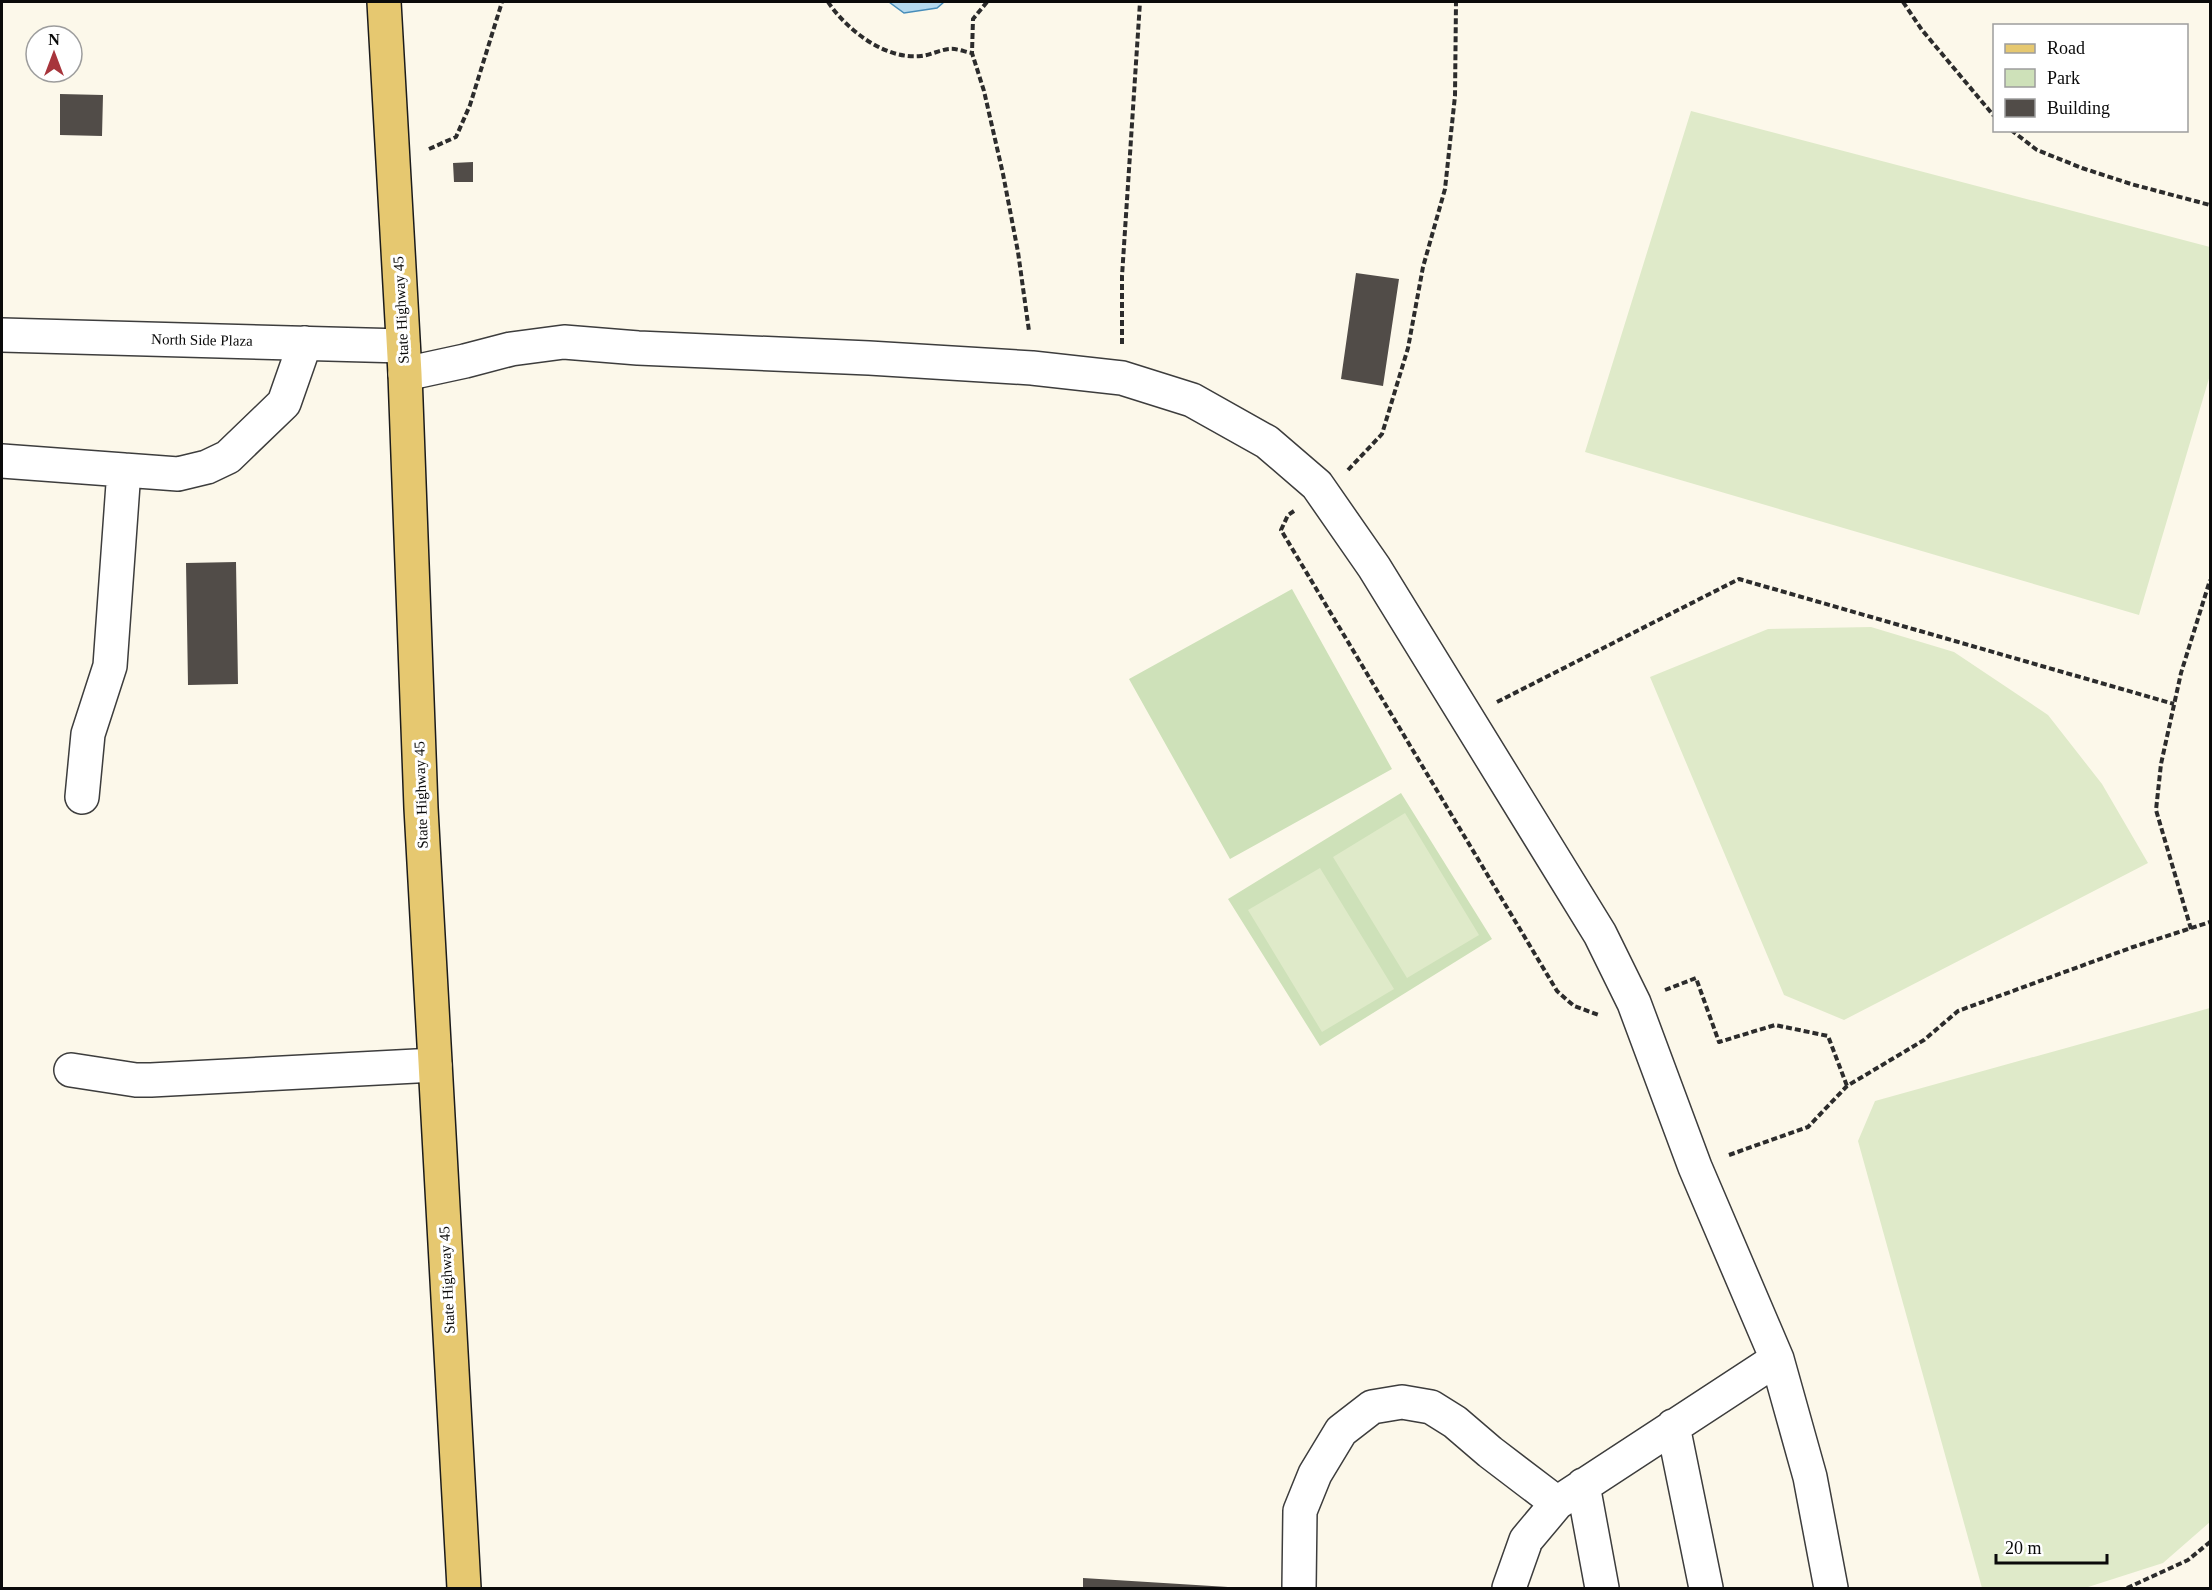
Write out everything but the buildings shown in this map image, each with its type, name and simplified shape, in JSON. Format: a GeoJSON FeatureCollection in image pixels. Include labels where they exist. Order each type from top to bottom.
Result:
{"type":"FeatureCollection","features":[{"type":"Feature","properties":{"kind":"main road","name":"State Highway 45"},"geometry":{"type":"LineString","coordinates":[[384,2],[404,360],[421,808],[464,1588]]}},
{"type":"Feature","properties":{"kind":"lane","name":"North Side Plaza"},"geometry":{"type":"LineString","coordinates":[[2,335],[304,343],[404,360],[465,362],[511,349],[564,342],[638,348],[1032,368],[1122,378],[1192,400],[1267,442],[1317,485],[1374,567],[1600,934],[1634,1003],[1695,1167],[1777,1359],[1810,1477],[1832,1588]]}},
{"type":"Feature","properties":{"kind":"lane"},"geometry":{"type":"LineString","coordinates":[[2,461],[178,474],[207,467],[228,457],[284,403],[304,343]]}},
{"type":"Feature","properties":{"kind":"lane"},"geometry":{"type":"LineString","coordinates":[[82,797],[88,734],[110,666],[124,470]]}},
{"type":"Feature","properties":{"kind":"lane"},"geometry":{"type":"LineString","coordinates":[[71,1070],[136,1080],[152,1080],[435,1065]]}},
{"type":"Feature","properties":{"kind":"lane"},"geometry":{"type":"LineString","coordinates":[[1509,1588],[1526,1540],[1557,1503],[1777,1359]]}},
{"type":"Feature","properties":{"kind":"lane"},"geometry":{"type":"LineString","coordinates":[[1299,1588],[1300,1511],[1315,1474],[1341,1431],[1372,1407],[1402,1402],[1431,1407],[1455,1422],[1557,1503]]}},
{"type":"Feature","properties":{"kind":"lane"},"geometry":{"type":"LineString","coordinates":[[1673,1426],[1706,1588]]}},
{"type":"Feature","properties":{"kind":"lane"},"geometry":{"type":"LineString","coordinates":[[1583,1485],[1602,1588]]}},
{"type":"Feature","properties":{"kind":"path"},"geometry":{"type":"LineString","coordinates":[[393,163],[456,137],[470,105],[502,2]]}},
{"type":"Feature","properties":{"kind":"path"},"geometry":{"type":"LineString","coordinates":[[828,2],[844,22],[868,41],[898,55],[920,56],[951,48],[972,53]]}},
{"type":"Feature","properties":{"kind":"path"},"geometry":{"type":"LineString","coordinates":[[987,2],[973,19],[972,53],[984,91],[1012,219],[1028,321],[1032,368]]}},
{"type":"Feature","properties":{"kind":"path"},"geometry":{"type":"LineString","coordinates":[[1122,378],[1122,276],[1140,2]]}},
{"type":"Feature","properties":{"kind":"path"},"geometry":{"type":"LineString","coordinates":[[1456,2],[1455,96],[1445,189],[1424,267],[1408,348],[1382,434],[1362,457],[1323,493],[1288,515],[1281,530],[1557,991],[1574,1006],[1607,1018],[1634,1003],[1696,978],[1719,1042],[1775,1024],[1828,1036],[1847,1086]]}},
{"type":"Feature","properties":{"kind":"path"},"geometry":{"type":"LineString","coordinates":[[1903,2],[1922,30],[1993,114]]}},
{"type":"Feature","properties":{"kind":"path"},"geometry":{"type":"LineString","coordinates":[[2014,132],[2037,150],[2082,168],[2131,184],[2211,205]]}},
{"type":"Feature","properties":{"kind":"path"},"geometry":{"type":"LineString","coordinates":[[1467,718],[1739,579],[2174,704]]}},
{"type":"Feature","properties":{"kind":"path"},"geometry":{"type":"LineString","coordinates":[[2190,929],[2156,810],[2161,764],[2181,673],[2211,580]]}},
{"type":"Feature","properties":{"kind":"path"},"geometry":{"type":"LineString","coordinates":[[1695,1167],[1808,1127],[1847,1086],[1924,1040],[1958,1011],[2211,922]]}},
{"type":"Feature","properties":{"kind":"path"},"geometry":{"type":"LineString","coordinates":[[2127,1588],[2188,1560],[2211,1542]]}},
{"type":"Feature","properties":{"kind":"green space"},"geometry":{"type":"Polygon","coordinates":[[[1691,111],[2210,247],[2210,375],[2139,615],[1585,452],[1691,111]]]}},
{"type":"Feature","properties":{"kind":"green space"},"geometry":{"type":"Polygon","coordinates":[[[1292,589],[1392,769],[1230,859],[1129,679],[1292,589]]]}},
{"type":"Feature","properties":{"kind":"green space"},"geometry":{"type":"Polygon","coordinates":[[[1871,627],[1954,652],[2048,715],[2102,784],[2148,863],[1844,1020],[1784,995],[1650,677],[1768,629],[1871,627]]]}},
{"type":"Feature","properties":{"kind":"green space"},"geometry":{"type":"Polygon","coordinates":[[[1401,793],[1492,939],[1320,1046],[1228,899],[1401,793]]]}},
{"type":"Feature","properties":{"kind":"green space"},"geometry":{"type":"Polygon","coordinates":[[[1405,813],[1479,935],[1407,978],[1333,857],[1405,813]]]}},
{"type":"Feature","properties":{"kind":"green space"},"geometry":{"type":"Polygon","coordinates":[[[1320,868],[1394,989],[1322,1032],[1248,910],[1320,868]]]}},
{"type":"Feature","properties":{"kind":"green space"},"geometry":{"type":"Polygon","coordinates":[[[2210,1008],[2210,1522],[2163,1563],[2085,1588],[1982,1588],[1858,1141],[1875,1101],[2210,1008]]]}},
{"type":"Feature","properties":{"kind":"water"},"geometry":{"type":"Polygon","coordinates":[[[889,2],[944,2],[937,8],[904,13],[889,2]]]}}]}
